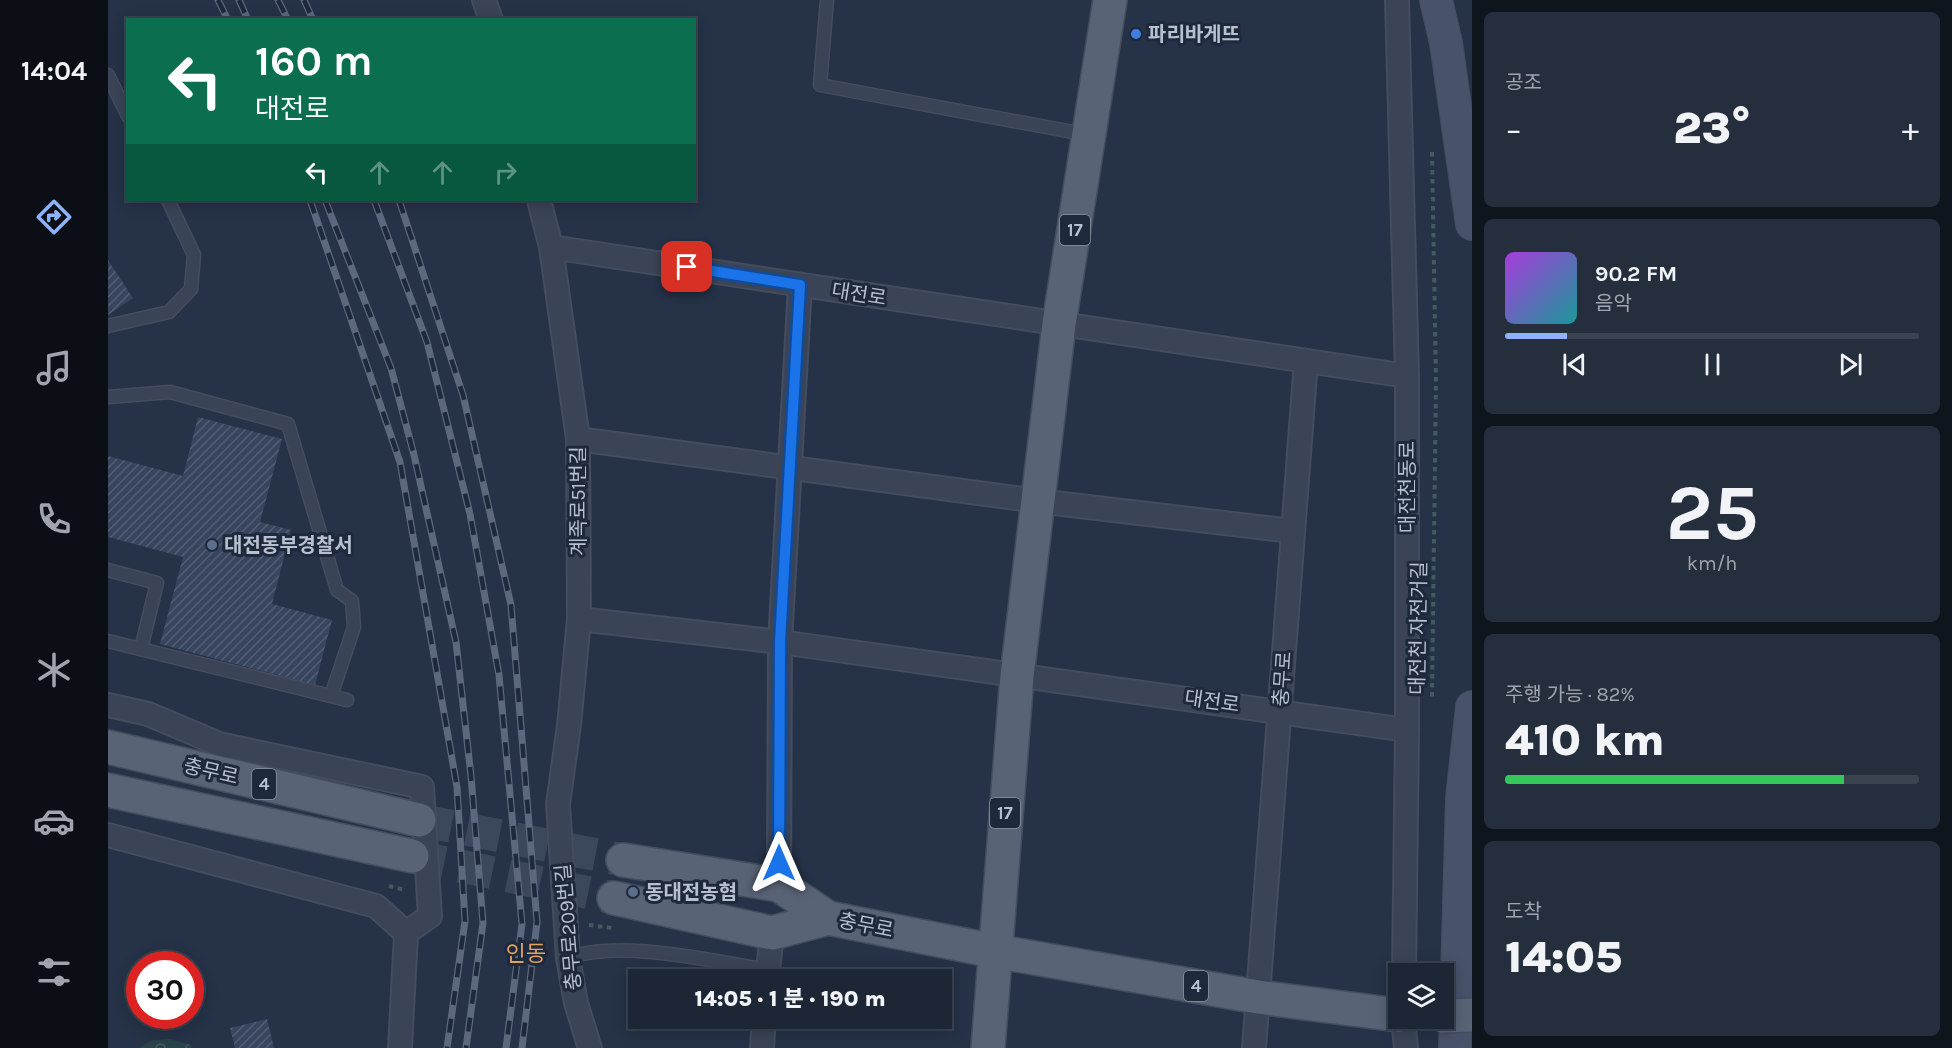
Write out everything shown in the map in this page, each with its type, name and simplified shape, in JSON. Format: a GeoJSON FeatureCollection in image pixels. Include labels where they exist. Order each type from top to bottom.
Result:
{"type":"FeatureCollection","features":[{"type":"Feature","properties":{"kind":"main road","name":"17"},"geometry":{"type":"LineString","coordinates":[[988,1048],[1017,676],[1037,501],[1059,324],[1110,0]]}},
{"type":"Feature","properties":{"kind":"main road"},"geometry":{"type":"LineString","coordinates":[[1436,0],[1446,43],[1472,224]]}},
{"type":"Feature","properties":{"kind":"main road"},"geometry":{"type":"LineString","coordinates":[[1455,1048],[1462,798],[1472,707]]}},
{"type":"Feature","properties":{"kind":"main road","name":"충무로"},"geometry":{"type":"LineString","coordinates":[[108,747],[419,820]]}},
{"type":"Feature","properties":{"kind":"main road","name":"충무로"},"geometry":{"type":"LineString","coordinates":[[108,790],[412,856]]}},
{"type":"Feature","properties":{"kind":"main road","name":"충무로"},"geometry":{"type":"LineString","coordinates":[[623,860],[779,885],[828,918],[994,951],[1258,997],[1388,1014]]}},
{"type":"Feature","properties":{"kind":"main road","name":"충무로"},"geometry":{"type":"LineString","coordinates":[[614,898],[772,933],[828,918]]}},
{"type":"Feature","properties":{"kind":"main road"},"geometry":{"type":"LineString","coordinates":[[1454,1016],[1472,1015]]}},
{"type":"Feature","properties":{"kind":"street"},"geometry":{"type":"LineString","coordinates":[[484,0],[490,18]]}},
{"type":"Feature","properties":{"kind":"street","name":"대전천동로"},"geometry":{"type":"LineString","coordinates":[[1397,0],[1407,376],[1404,963]]}},
{"type":"Feature","properties":{"kind":"street","name":"계족로51번길"},"geometry":{"type":"LineString","coordinates":[[539,201],[551,247],[578,439],[579,619],[569,725],[558,804]]}},
{"type":"Feature","properties":{"kind":"street","name":"대전로"},"geometry":{"type":"LineString","coordinates":[[551,247],[1407,376]]}},
{"type":"Feature","properties":{"kind":"street"},"geometry":{"type":"LineString","coordinates":[[779,885],[780,642],[800,285]]}},
{"type":"Feature","properties":{"kind":"street","name":"충무로"},"geometry":{"type":"LineString","coordinates":[[1258,997],[1306,361]]}},
{"type":"Feature","properties":{"kind":"street"},"geometry":{"type":"LineString","coordinates":[[578,439],[1037,501],[1292,531]]}},
{"type":"Feature","properties":{"kind":"street","name":"대전로"},"geometry":{"type":"LineString","coordinates":[[579,619],[780,642],[1279,710],[1407,730]]}},
{"type":"Feature","properties":{"kind":"street"},"geometry":{"type":"LineString","coordinates":[[108,705],[148,714],[219,744],[422,787],[430,916],[406,933]]}},
{"type":"Feature","properties":{"kind":"street","name":"충무로209번길"},"geometry":{"type":"LineString","coordinates":[[558,804],[568,958],[576,1003],[590,1048]]}},
{"type":"Feature","properties":{"kind":"street"},"geometry":{"type":"LineString","coordinates":[[108,835],[376,906],[406,933]]}},
{"type":"Feature","properties":{"kind":"street"},"geometry":{"type":"LineString","coordinates":[[400,1048],[406,933]]}},
{"type":"Feature","properties":{"kind":"street"},"geometry":{"type":"LineString","coordinates":[[768,969],[772,933]]}},
{"type":"Feature","properties":{"kind":"street"},"geometry":{"type":"LineString","coordinates":[[1254,1048],[1258,997]]}},
{"type":"Feature","properties":{"kind":"street"},"geometry":{"type":"LineString","coordinates":[[762,1048],[763,1029]]}},
{"type":"Feature","properties":{"kind":"street"},"geometry":{"type":"LineString","coordinates":[[1404,1029],[1406,1048]]}},
{"type":"Feature","properties":{"kind":"lane"},"geometry":{"type":"LineString","coordinates":[[827,0],[820,85],[1090,135]]}},
{"type":"Feature","properties":{"kind":"lane"},"geometry":{"type":"LineString","coordinates":[[108,75],[126,112]]}},
{"type":"Feature","properties":{"kind":"lane"},"geometry":{"type":"LineString","coordinates":[[108,326],[169,312],[191,290],[194,255],[168,201]]}},
{"type":"Feature","properties":{"kind":"lane"},"geometry":{"type":"LineString","coordinates":[[108,397],[171,392],[288,424],[337,590],[352,601],[354,627],[331,696]]}},
{"type":"Feature","properties":{"kind":"lane"},"geometry":{"type":"LineString","coordinates":[[108,570],[157,583],[141,649]]}},
{"type":"Feature","properties":{"kind":"lane"},"geometry":{"type":"LineString","coordinates":[[108,641],[347,700]]}},
{"type":"Feature","properties":{"kind":"lane"},"geometry":{"type":"LineString","coordinates":[[568,958],[588,950],[655,953],[736,969]]}},
{"type":"Feature","properties":{"kind":"path","name":"대전천 자전거길"},"geometry":{"type":"LineString","coordinates":[[1432,145],[1436,382],[1432,709]]}},
{"type":"Feature","properties":{"kind":"green space"},"geometry":{"type":"Polygon","coordinates":[[[170,1039],[191,1045],[192,1048],[139,1048],[150,1041],[170,1039]]]}},
{"type":"Feature","properties":{"kind":"building"},"geometry":{"type":"Polygon","coordinates":[[[108,260],[133,298],[108,315],[108,260]]]}},
{"type":"Feature","properties":{"kind":"building","name":"대전동부경찰서"},"geometry":{"type":"Polygon","coordinates":[[[198,417],[282,439],[260,522],[291,530],[272,604],[332,620],[315,685],[160,644],[183,557],[108,537],[108,456],[183,476],[198,417]]]}},
{"type":"Feature","properties":{"kind":"building"},"geometry":{"type":"Polygon","coordinates":[[[267,1019],[274,1048],[235,1048],[230,1028],[267,1019]]]}},
{"type":"Feature","properties":{"kind":"tunnel"},"geometry":{"type":"LineString","coordinates":[[419,820],[623,860]]}},
{"type":"Feature","properties":{"kind":"tunnel"},"geometry":{"type":"LineString","coordinates":[[412,856],[614,898]]}},
{"type":"Feature","properties":{"kind":"railway"},"geometry":{"type":"LineString","coordinates":[[218,0],[227,18]]}},
{"type":"Feature","properties":{"kind":"railway"},"geometry":{"type":"LineString","coordinates":[[239,0],[247,18]]}},
{"type":"Feature","properties":{"kind":"railway"},"geometry":{"type":"LineString","coordinates":[[278,0],[287,18]]}},
{"type":"Feature","properties":{"kind":"railway"},"geometry":{"type":"LineString","coordinates":[[304,0],[312,18]]}},
{"type":"Feature","properties":{"kind":"railway"},"geometry":{"type":"LineString","coordinates":[[310,201],[400,462],[457,787],[465,921],[447,1048]]}},
{"type":"Feature","properties":{"kind":"railway"},"geometry":{"type":"LineString","coordinates":[[325,201],[391,368],[414,455],[456,642],[471,776],[483,923],[466,1048]]}},
{"type":"Feature","properties":{"kind":"railway"},"geometry":{"type":"LineString","coordinates":[[374,201],[427,342],[470,514],[499,675],[522,924],[506,1048]]}},
{"type":"Feature","properties":{"kind":"railway"},"geometry":{"type":"LineString","coordinates":[[399,201],[463,395],[511,605],[537,922],[522,1048]]}},
{"type":"Feature","properties":{"kind":"place","name":"파리바게뜨"},"geometry":{"type":"Point","coordinates":[1136,34]}},
{"type":"Feature","properties":{"kind":"place","name":"대전동부경찰서"},"geometry":{"type":"Point","coordinates":[212,545]}},
{"type":"Feature","properties":{"kind":"place","name":"동대전농협"},"geometry":{"type":"Point","coordinates":[633,892]}},
{"type":"Feature","properties":{"kind":"district","name":"인동"},"geometry":{"type":"Point","coordinates":[526,953]}},
{"type":"Feature","properties":{"kind":"route"},"geometry":{"type":"LineString","coordinates":[[687,267],[800,285],[780,642],[779,863]]}}]}
